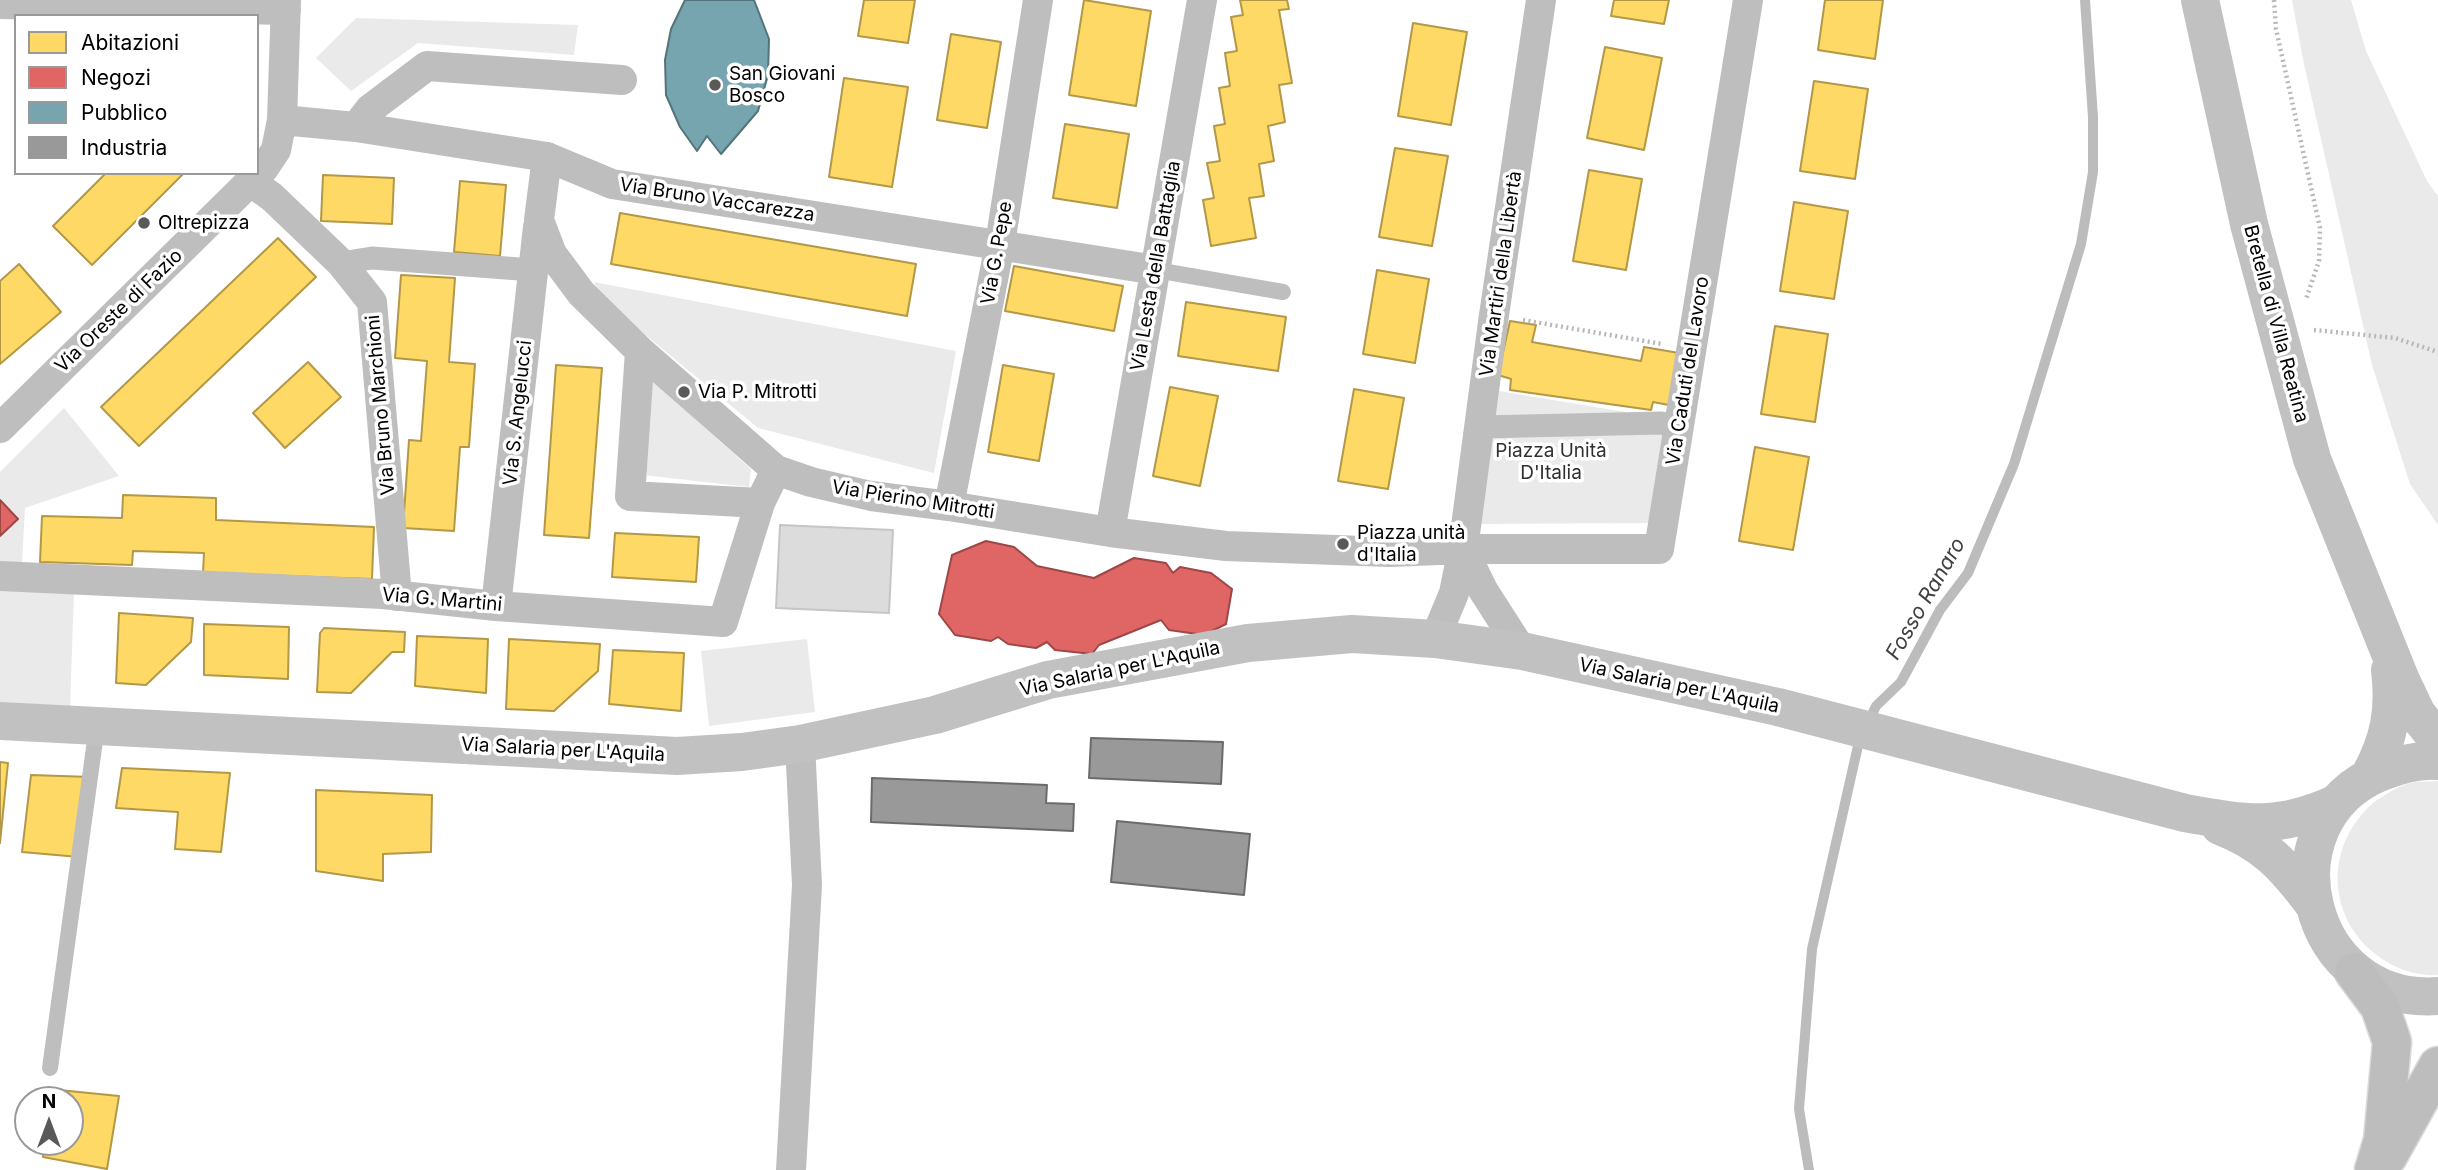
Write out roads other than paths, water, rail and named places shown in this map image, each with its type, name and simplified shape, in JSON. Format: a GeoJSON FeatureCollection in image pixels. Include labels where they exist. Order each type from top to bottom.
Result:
{"type":"FeatureCollection","features":[{"type":"Feature","properties":{"kind":"highway"},"geometry":{"type":"LineString","coordinates":[[2354,972],[2380,1007],[2392,1042],[2384,1140],[2377,1170]]}},
{"type":"Feature","properties":{"kind":"highway"},"geometry":{"type":"LineString","coordinates":[[2377,1170],[2438,1066]]}},
{"type":"Feature","properties":{"kind":"main road","name":"Bretella di Villa Reatina"},"geometry":{"type":"LineString","coordinates":[[2200,0],[2249,224],[2312,459],[2386,637]]}},
{"type":"Feature","properties":{"kind":"main road","name":"Via Salaria per L'Aquila"},"geometry":{"type":"LineString","coordinates":[[0,721],[677,757],[800,744],[935,715],[1048,680],[1248,643],[1352,634],[1435,639],[1522,651],[1778,707],[2185,813],[2237,822],[2277,823],[2309,816],[2337,803]]}},
{"type":"Feature","properties":{"kind":"main road"},"geometry":{"type":"LineString","coordinates":[[2386,637],[2400,678],[2417,713],[2438,740]]}},
{"type":"Feature","properties":{"kind":"main road"},"geometry":{"type":"LineString","coordinates":[[2369,777],[2387,740],[2391,719],[2393,690],[2386,637]]}},
{"type":"Feature","properties":{"kind":"main road"},"geometry":{"type":"LineString","coordinates":[[2438,761],[2400,764],[2369,777],[2352,789],[2337,803],[2319,833],[2311,867],[2312,902],[2327,940],[2354,972],[2385,989],[2420,998],[2438,996]]}},
{"type":"Feature","properties":{"kind":"main road","name":"Via Salaria per L'Aquila"},"geometry":{"type":"LineString","coordinates":[[2185,813],[2232,831],[2269,852],[2291,873],[2312,902]]}},
{"type":"Feature","properties":{"kind":"street","name":"Via G. Pepe"},"geometry":{"type":"LineString","coordinates":[[949,506],[1000,244],[1038,0]]}},
{"type":"Feature","properties":{"kind":"street","name":"Via Lesta della Battaglia"},"geometry":{"type":"LineString","coordinates":[[1110,532],[1202,0]]}},
{"type":"Feature","properties":{"kind":"street","name":"Via Martiri della Libertà"},"geometry":{"type":"LineString","coordinates":[[1463,548],[1494,315],[1541,0]]}},
{"type":"Feature","properties":{"kind":"street","name":"Via Caduti del Lavoro"},"geometry":{"type":"LineString","coordinates":[[1463,548],[1659,548],[1748,0]]}},
{"type":"Feature","properties":{"kind":"street"},"geometry":{"type":"LineString","coordinates":[[0,4],[286,5]]}},
{"type":"Feature","properties":{"kind":"street","name":"Via Oreste di Fazio"},"geometry":{"type":"LineString","coordinates":[[259,174],[276,150],[282,120],[286,5]]}},
{"type":"Feature","properties":{"kind":"street"},"geometry":{"type":"LineString","coordinates":[[356,127],[370,109],[427,66],[622,80]]}},
{"type":"Feature","properties":{"kind":"street","name":"Via Bruno Vaccarezza"},"geometry":{"type":"LineString","coordinates":[[282,120],[356,127],[547,157],[612,184],[1156,270]]}},
{"type":"Feature","properties":{"kind":"street","name":"Via Pierino Mitrotti"},"geometry":{"type":"LineString","coordinates":[[547,157],[539,220],[552,254],[581,293],[640,351],[776,470],[811,482],[871,496],[1226,547],[1390,552],[1463,548]]}},
{"type":"Feature","properties":{"kind":"street","name":"Via Oreste di Fazio"},"geometry":{"type":"LineString","coordinates":[[0,428],[258,175]]}},
{"type":"Feature","properties":{"kind":"street","name":"Via Bruno Marchioni"},"geometry":{"type":"LineString","coordinates":[[251,182],[272,197],[341,264],[372,302],[397,596]]}},
{"type":"Feature","properties":{"kind":"street","name":"Via S. Angelucci"},"geometry":{"type":"LineString","coordinates":[[496,606],[539,220]]}},
{"type":"Feature","properties":{"kind":"street"},"geometry":{"type":"LineString","coordinates":[[341,264],[372,258],[533,270]]}},
{"type":"Feature","properties":{"kind":"street"},"geometry":{"type":"LineString","coordinates":[[640,351],[630,496],[760,503]]}},
{"type":"Feature","properties":{"kind":"street"},"geometry":{"type":"LineString","coordinates":[[1479,427],[1661,423],[1678,428]]}},
{"type":"Feature","properties":{"kind":"street","name":"Via G. Martini"},"geometry":{"type":"LineString","coordinates":[[0,576],[397,596],[723,622],[760,503],[776,470]]}},
{"type":"Feature","properties":{"kind":"street"},"geometry":{"type":"LineString","coordinates":[[1435,639],[1454,593],[1463,548]]}},
{"type":"Feature","properties":{"kind":"street"},"geometry":{"type":"LineString","coordinates":[[1463,548],[1483,590],[1522,651]]}},
{"type":"Feature","properties":{"kind":"street"},"geometry":{"type":"LineString","coordinates":[[791,1170],[807,885],[800,744]]}},
{"type":"Feature","properties":{"kind":"lane"},"geometry":{"type":"LineString","coordinates":[[1156,270],[1283,292]]}},
{"type":"Feature","properties":{"kind":"lane"},"geometry":{"type":"LineString","coordinates":[[51,1068],[97,726]]}},
{"type":"Feature","properties":{"kind":"waterway","name":"Fosso Ranaro"},"geometry":{"type":"LineString","coordinates":[[1869,721],[1876,706],[1901,682],[1940,610],[1968,573],[2014,464],[2081,244],[2093,172],[2093,117],[2085,0]]}},
{"type":"Feature","properties":{"kind":"waterway","name":"Fosso Ranaro"},"geometry":{"type":"LineString","coordinates":[[1809,1170],[1799,1109],[1812,949],[1860,737]]}},
{"type":"Feature","properties":{"kind":"place","name":"San Giovani Bosco"},"geometry":{"type":"Point","coordinates":[715,85]}},
{"type":"Feature","properties":{"kind":"place","name":"Oltrepizza"},"geometry":{"type":"Point","coordinates":[144,223]}},
{"type":"Feature","properties":{"kind":"place","name":"Via P. Mitrotti"},"geometry":{"type":"Point","coordinates":[684,392]}},
{"type":"Feature","properties":{"kind":"place","name":"Piazza unità d'Italia"},"geometry":{"type":"Point","coordinates":[1343,544]}},
{"type":"Feature","properties":{"kind":"park label","name":"Piazza Unità D'Italia"},"geometry":{"type":"Point","coordinates":[1551,462]}}]}
